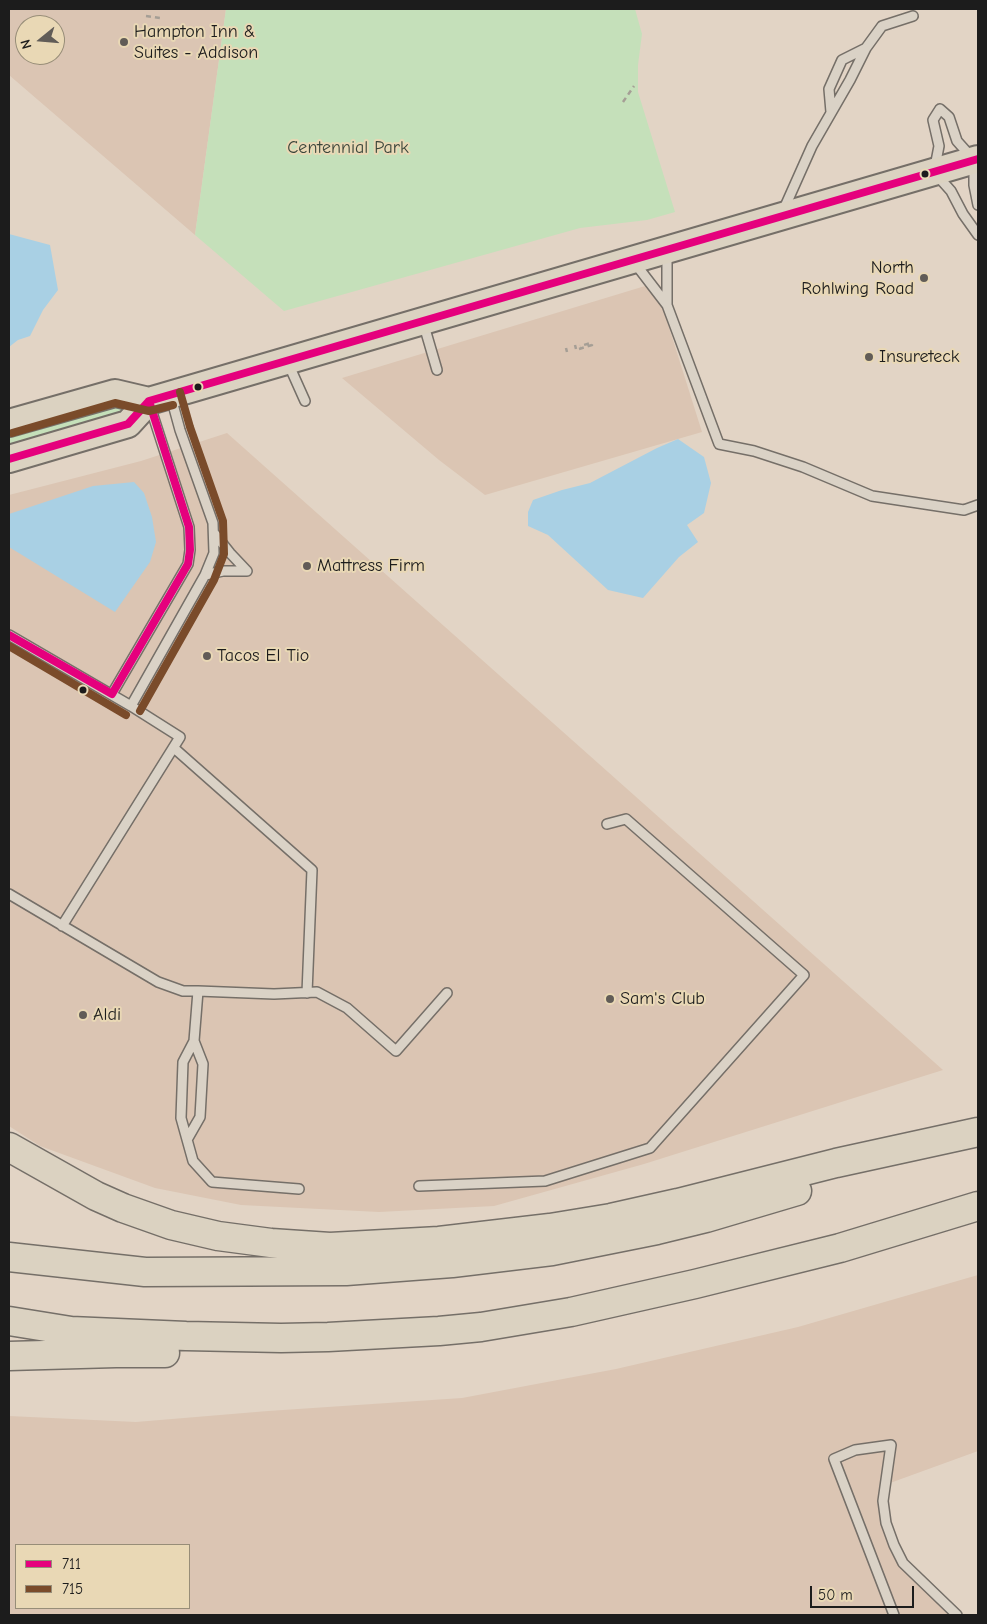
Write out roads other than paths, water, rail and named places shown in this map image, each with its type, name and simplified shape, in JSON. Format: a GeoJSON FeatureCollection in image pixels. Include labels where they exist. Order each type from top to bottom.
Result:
{"type":"FeatureCollection","features":[{"type":"Feature","properties":{"kind":"highway"},"geometry":{"type":"LineString","coordinates":[[9,1147],[96,1196],[122,1208],[171,1225],[218,1236],[271,1243],[330,1247],[439,1240],[550,1228],[611,1218],[836,1163],[978,1132]]}},
{"type":"Feature","properties":{"kind":"highway"},"geometry":{"type":"LineString","coordinates":[[9,1257],[145,1272],[346,1271],[452,1263],[552,1251],[706,1218],[978,1137]]}},
{"type":"Feature","properties":{"kind":"highway"},"geometry":{"type":"LineString","coordinates":[[9,1321],[71,1332],[186,1336],[328,1337],[482,1327],[570,1312],[695,1284],[840,1248],[978,1206]]}},
{"type":"Feature","properties":{"kind":"highway"},"geometry":{"type":"LineString","coordinates":[[9,1356],[116,1353],[320,1353],[440,1331]]}},
{"type":"Feature","properties":{"kind":"main road"},"geometry":{"type":"LineString","coordinates":[[9,423],[115,394],[159,398],[976,160]]}},
{"type":"Feature","properties":{"kind":"main road"},"geometry":{"type":"LineString","coordinates":[[9,459],[128,424],[159,398]]}},
{"type":"Feature","properties":{"kind":"lane"},"geometry":{"type":"LineString","coordinates":[[781,216],[812,146],[866,48],[882,26],[913,16]]}},
{"type":"Feature","properties":{"kind":"lane"},"geometry":{"type":"LineString","coordinates":[[831,112],[829,89],[842,60],[866,48]]}},
{"type":"Feature","properties":{"kind":"lane"},"geometry":{"type":"LineString","coordinates":[[978,206],[974,185],[976,160],[957,141],[949,117],[940,109],[933,120],[939,146],[934,172],[951,190],[963,214],[978,235]]}},
{"type":"Feature","properties":{"kind":"lane"},"geometry":{"type":"LineString","coordinates":[[667,250],[667,305]]}},
{"type":"Feature","properties":{"kind":"lane"},"geometry":{"type":"LineString","coordinates":[[632,260],[667,305],[720,444],[754,451],[803,467],[872,496],[964,510],[978,505]]}},
{"type":"Feature","properties":{"kind":"lane"},"geometry":{"type":"LineString","coordinates":[[423,321],[437,370]]}},
{"type":"Feature","properties":{"kind":"lane"},"geometry":{"type":"LineString","coordinates":[[287,360],[306,401]]}},
{"type":"Feature","properties":{"kind":"lane"},"geometry":{"type":"LineString","coordinates":[[130,706],[205,574],[214,553],[213,523],[180,430],[159,398]]}},
{"type":"Feature","properties":{"kind":"lane"},"geometry":{"type":"LineString","coordinates":[[112,694],[188,564],[190,550],[189,527],[159,398]]}},
{"type":"Feature","properties":{"kind":"lane"},"geometry":{"type":"LineString","coordinates":[[205,574],[224,571],[247,571],[214,533]]}},
{"type":"Feature","properties":{"kind":"lane"},"geometry":{"type":"LineString","coordinates":[[9,635],[112,694],[180,737],[62,926]]}},
{"type":"Feature","properties":{"kind":"lane"},"geometry":{"type":"LineString","coordinates":[[174,748],[312,870],[307,993]]}},
{"type":"Feature","properties":{"kind":"lane"},"geometry":{"type":"LineString","coordinates":[[419,1186],[545,1181],[650,1148],[804,975],[626,819],[607,824]]}},
{"type":"Feature","properties":{"kind":"lane"},"geometry":{"type":"LineString","coordinates":[[9,894],[158,982],[183,991],[198,992],[317,992],[346,1008],[396,1051],[447,992]]}},
{"type":"Feature","properties":{"kind":"lane"},"geometry":{"type":"LineString","coordinates":[[198,992],[194,1041],[183,1062],[181,1118],[193,1161],[212,1182],[299,1189]]}},
{"type":"Feature","properties":{"kind":"lane"},"geometry":{"type":"LineString","coordinates":[[188,1138],[200,1117],[203,1064],[194,1041]]}},
{"type":"Feature","properties":{"kind":"lane"},"geometry":{"type":"LineString","coordinates":[[894,1615],[834,1459],[855,1450],[891,1445],[883,1501],[886,1523],[894,1545],[903,1563],[957,1615]]}},
{"type":"Feature","properties":{"kind":"water"},"geometry":{"type":"Polygon","coordinates":[[[9,234],[50,245],[58,290],[43,310],[30,336],[18,340],[9,347],[9,234]]]}},
{"type":"Feature","properties":{"kind":"water"},"geometry":{"type":"Polygon","coordinates":[[[678,439],[704,457],[711,483],[704,513],[687,525],[698,542],[679,557],[643,598],[608,590],[548,535],[528,526],[528,512],[533,500],[590,483],[678,439]]]}},
{"type":"Feature","properties":{"kind":"water"},"geometry":{"type":"Polygon","coordinates":[[[134,482],[144,493],[152,517],[156,542],[150,562],[115,612],[9,547],[9,514],[93,486],[134,482]]]}},
{"type":"Feature","properties":{"kind":"place","name":"Hampton Inn & Suites - Addison"},"geometry":{"type":"Point","coordinates":[124,42]}},
{"type":"Feature","properties":{"kind":"place","name":"North Rohlwing Road"},"geometry":{"type":"Point","coordinates":[924,278]}},
{"type":"Feature","properties":{"kind":"place","name":"Insureteck"},"geometry":{"type":"Point","coordinates":[869,357]}},
{"type":"Feature","properties":{"kind":"place","name":"Mattress Firm"},"geometry":{"type":"Point","coordinates":[307,566]}},
{"type":"Feature","properties":{"kind":"place","name":"Tacos El Tio"},"geometry":{"type":"Point","coordinates":[207,656]}},
{"type":"Feature","properties":{"kind":"place","name":"Sam's Club"},"geometry":{"type":"Point","coordinates":[610,999]}},
{"type":"Feature","properties":{"kind":"place","name":"Aldi"},"geometry":{"type":"Point","coordinates":[83,1015]}},
{"type":"Feature","properties":{"kind":"park label","name":"Centennial Park"},"geometry":{"type":"Point","coordinates":[348,148]}}]}
